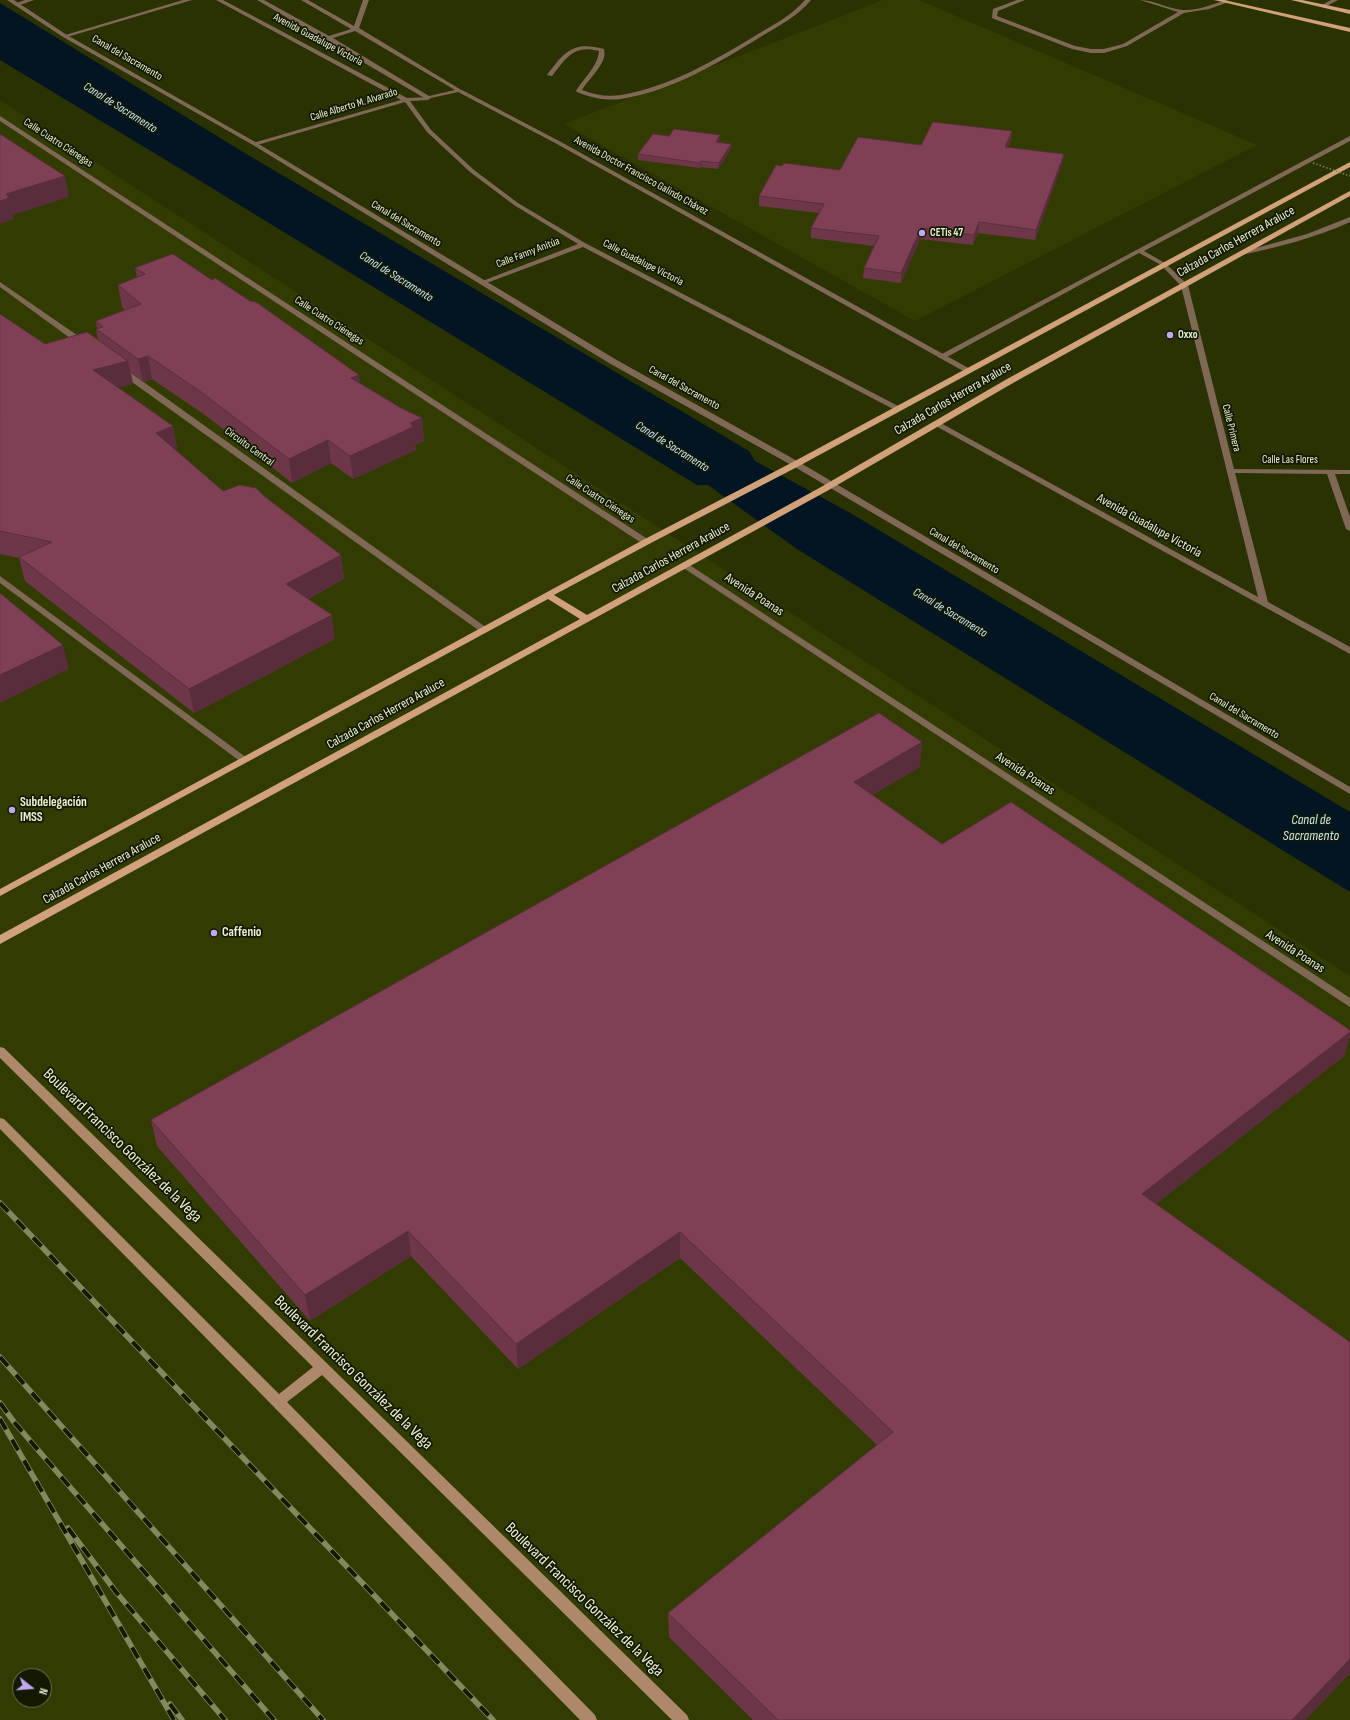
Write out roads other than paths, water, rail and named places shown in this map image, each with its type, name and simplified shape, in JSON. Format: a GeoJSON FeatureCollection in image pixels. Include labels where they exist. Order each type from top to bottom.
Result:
{"type":"FeatureCollection","features":[{"type":"Feature","properties":{"kind":"main road"},"geometry":{"type":"LineString","coordinates":[[1217,0],[1350,30]]}},
{"type":"Feature","properties":{"kind":"main road"},"geometry":{"type":"LineString","coordinates":[[1294,0],[1350,12]]}},
{"type":"Feature","properties":{"kind":"main road","name":"Calzada Carlos Herrera Araluce"},"geometry":{"type":"LineString","coordinates":[[0,892],[646,542],[796,464],[1350,164]]}},
{"type":"Feature","properties":{"kind":"main road","name":"Calzada Carlos Herrera Araluce"},"geometry":{"type":"LineString","coordinates":[[0,940],[827,487],[1010,381],[1350,193]]}},
{"type":"Feature","properties":{"kind":"main road"},"geometry":{"type":"LineString","coordinates":[[548,595],[587,619]]}},
{"type":"Feature","properties":{"kind":"main road","name":"Boulevard Francisco González de la Vega"},"geometry":{"type":"LineString","coordinates":[[0,1051],[682,1720]]}},
{"type":"Feature","properties":{"kind":"main road"},"geometry":{"type":"LineString","coordinates":[[0,1122],[278,1402],[590,1720]]}},
{"type":"Feature","properties":{"kind":"main road"},"geometry":{"type":"LineString","coordinates":[[278,1402],[322,1367]]}},
{"type":"Feature","properties":{"kind":"street"},"geometry":{"type":"LineString","coordinates":[[14,2],[31,0]]}},
{"type":"Feature","properties":{"kind":"street"},"geometry":{"type":"LineString","coordinates":[[65,36],[189,0]]}},
{"type":"Feature","properties":{"kind":"street","name":"Avenida Guadalupe Victoria"},"geometry":{"type":"LineString","coordinates":[[219,0],[406,100]]}},
{"type":"Feature","properties":{"kind":"street"},"geometry":{"type":"LineString","coordinates":[[260,0],[328,38],[428,98]]}},
{"type":"Feature","properties":{"kind":"street","name":"Avenida Doctor Francisco Galindo Chávez"},"geometry":{"type":"LineString","coordinates":[[304,0],[460,91],[566,147],[968,370]]}},
{"type":"Feature","properties":{"kind":"street"},"geometry":{"type":"LineString","coordinates":[[328,38],[356,29],[366,0]]}},
{"type":"Feature","properties":{"kind":"street"},"geometry":{"type":"LineString","coordinates":[[550,75],[572,49],[578,46],[595,48],[602,50],[603,54],[579,91],[591,96],[608,98],[636,93],[687,76],[738,49],[796,13],[808,0]]}},
{"type":"Feature","properties":{"kind":"street"},"geometry":{"type":"LineString","coordinates":[[1022,0],[995,10],[994,17],[1074,48],[1091,51],[1104,51],[1125,45],[1170,18],[1184,12],[1207,8],[1226,2]]}},
{"type":"Feature","properties":{"kind":"street"},"geometry":{"type":"LineString","coordinates":[[1143,0],[1184,12]]}},
{"type":"Feature","properties":{"kind":"street"},"geometry":{"type":"LineString","coordinates":[[1323,6],[1335,0]]}},
{"type":"Feature","properties":{"kind":"street","name":"Canal del Sacramento"},"geometry":{"type":"LineString","coordinates":[[14,2],[65,36],[255,144],[612,361],[796,464],[827,487],[1350,791]]}},
{"type":"Feature","properties":{"kind":"street","name":"Calle Alberto M. Alvarado"},"geometry":{"type":"LineString","coordinates":[[255,144],[406,100],[428,98],[460,91]]}},
{"type":"Feature","properties":{"kind":"street","name":"Calle Guadalupe Victoria"},"geometry":{"type":"LineString","coordinates":[[406,100],[429,131],[472,171],[516,204],[583,244],[898,408]]}},
{"type":"Feature","properties":{"kind":"street","name":"Calle Cuatro Ciénegas"},"geometry":{"type":"LineString","coordinates":[[0,118],[646,542]]}},
{"type":"Feature","properties":{"kind":"street"},"geometry":{"type":"LineString","coordinates":[[942,356],[1350,138]]}},
{"type":"Feature","properties":{"kind":"street"},"geometry":{"type":"LineString","coordinates":[[1241,253],[1287,244],[1312,236],[1350,220]]}},
{"type":"Feature","properties":{"kind":"street","name":"Calle Fanny Anitúa"},"geometry":{"type":"LineString","coordinates":[[482,283],[583,244]]}},
{"type":"Feature","properties":{"kind":"street","name":"Calle Primera"},"geometry":{"type":"LineString","coordinates":[[1140,251],[1163,264],[1184,286],[1264,604]]}},
{"type":"Feature","properties":{"kind":"street"},"geometry":{"type":"LineString","coordinates":[[0,284],[90,348]]}},
{"type":"Feature","properties":{"kind":"street","name":"Circuito Central"},"geometry":{"type":"LineString","coordinates":[[116,367],[484,630]]}},
{"type":"Feature","properties":{"kind":"street","name":"Avenida Guadalupe Victoria"},"geometry":{"type":"LineString","coordinates":[[936,424],[1350,651]]}},
{"type":"Feature","properties":{"kind":"street","name":"Calle Las Flores"},"geometry":{"type":"LineString","coordinates":[[1230,471],[1350,472]]}},
{"type":"Feature","properties":{"kind":"street"},"geometry":{"type":"LineString","coordinates":[[1330,471],[1350,529]]}},
{"type":"Feature","properties":{"kind":"street","name":"Avenida Poanas"},"geometry":{"type":"LineString","coordinates":[[685,565],[1350,1003]]}},
{"type":"Feature","properties":{"kind":"street"},"geometry":{"type":"LineString","coordinates":[[0,579],[244,760]]}},
{"type":"Feature","properties":{"kind":"water","name":"Canal de Sacramento"},"geometry":{"type":"Polygon","coordinates":[[[0,3],[243,152],[749,451],[755,461],[852,514],[1350,812],[1350,892],[797,549],[708,485],[697,485],[0,60],[0,3]]]}},
{"type":"Feature","properties":{"kind":"railway"},"geometry":{"type":"LineString","coordinates":[[0,1203],[493,1720]]}},
{"type":"Feature","properties":{"kind":"railway"},"geometry":{"type":"LineString","coordinates":[[0,1357],[323,1720]]}},
{"type":"Feature","properties":{"kind":"railway"},"geometry":{"type":"LineString","coordinates":[[0,1403],[14,1422],[63,1479],[274,1720]]}},
{"type":"Feature","properties":{"kind":"railway"},"geometry":{"type":"LineString","coordinates":[[0,1419],[174,1720]]}},
{"type":"Feature","properties":{"kind":"railway"},"geometry":{"type":"LineString","coordinates":[[68,1528],[116,1592],[225,1720]]}},
{"type":"Feature","properties":{"kind":"railway"},"geometry":{"type":"LineString","coordinates":[[170,1704],[182,1720]]}},
{"type":"Feature","properties":{"kind":"place","name":"CETis 47"},"geometry":{"type":"Point","coordinates":[922,233]}},
{"type":"Feature","properties":{"kind":"place","name":"Oxxo"},"geometry":{"type":"Point","coordinates":[1170,335]}},
{"type":"Feature","properties":{"kind":"place","name":"Subdelegación IMSS"},"geometry":{"type":"Point","coordinates":[12,810]}},
{"type":"Feature","properties":{"kind":"place","name":"Caffenio"},"geometry":{"type":"Point","coordinates":[214,933]}}]}
